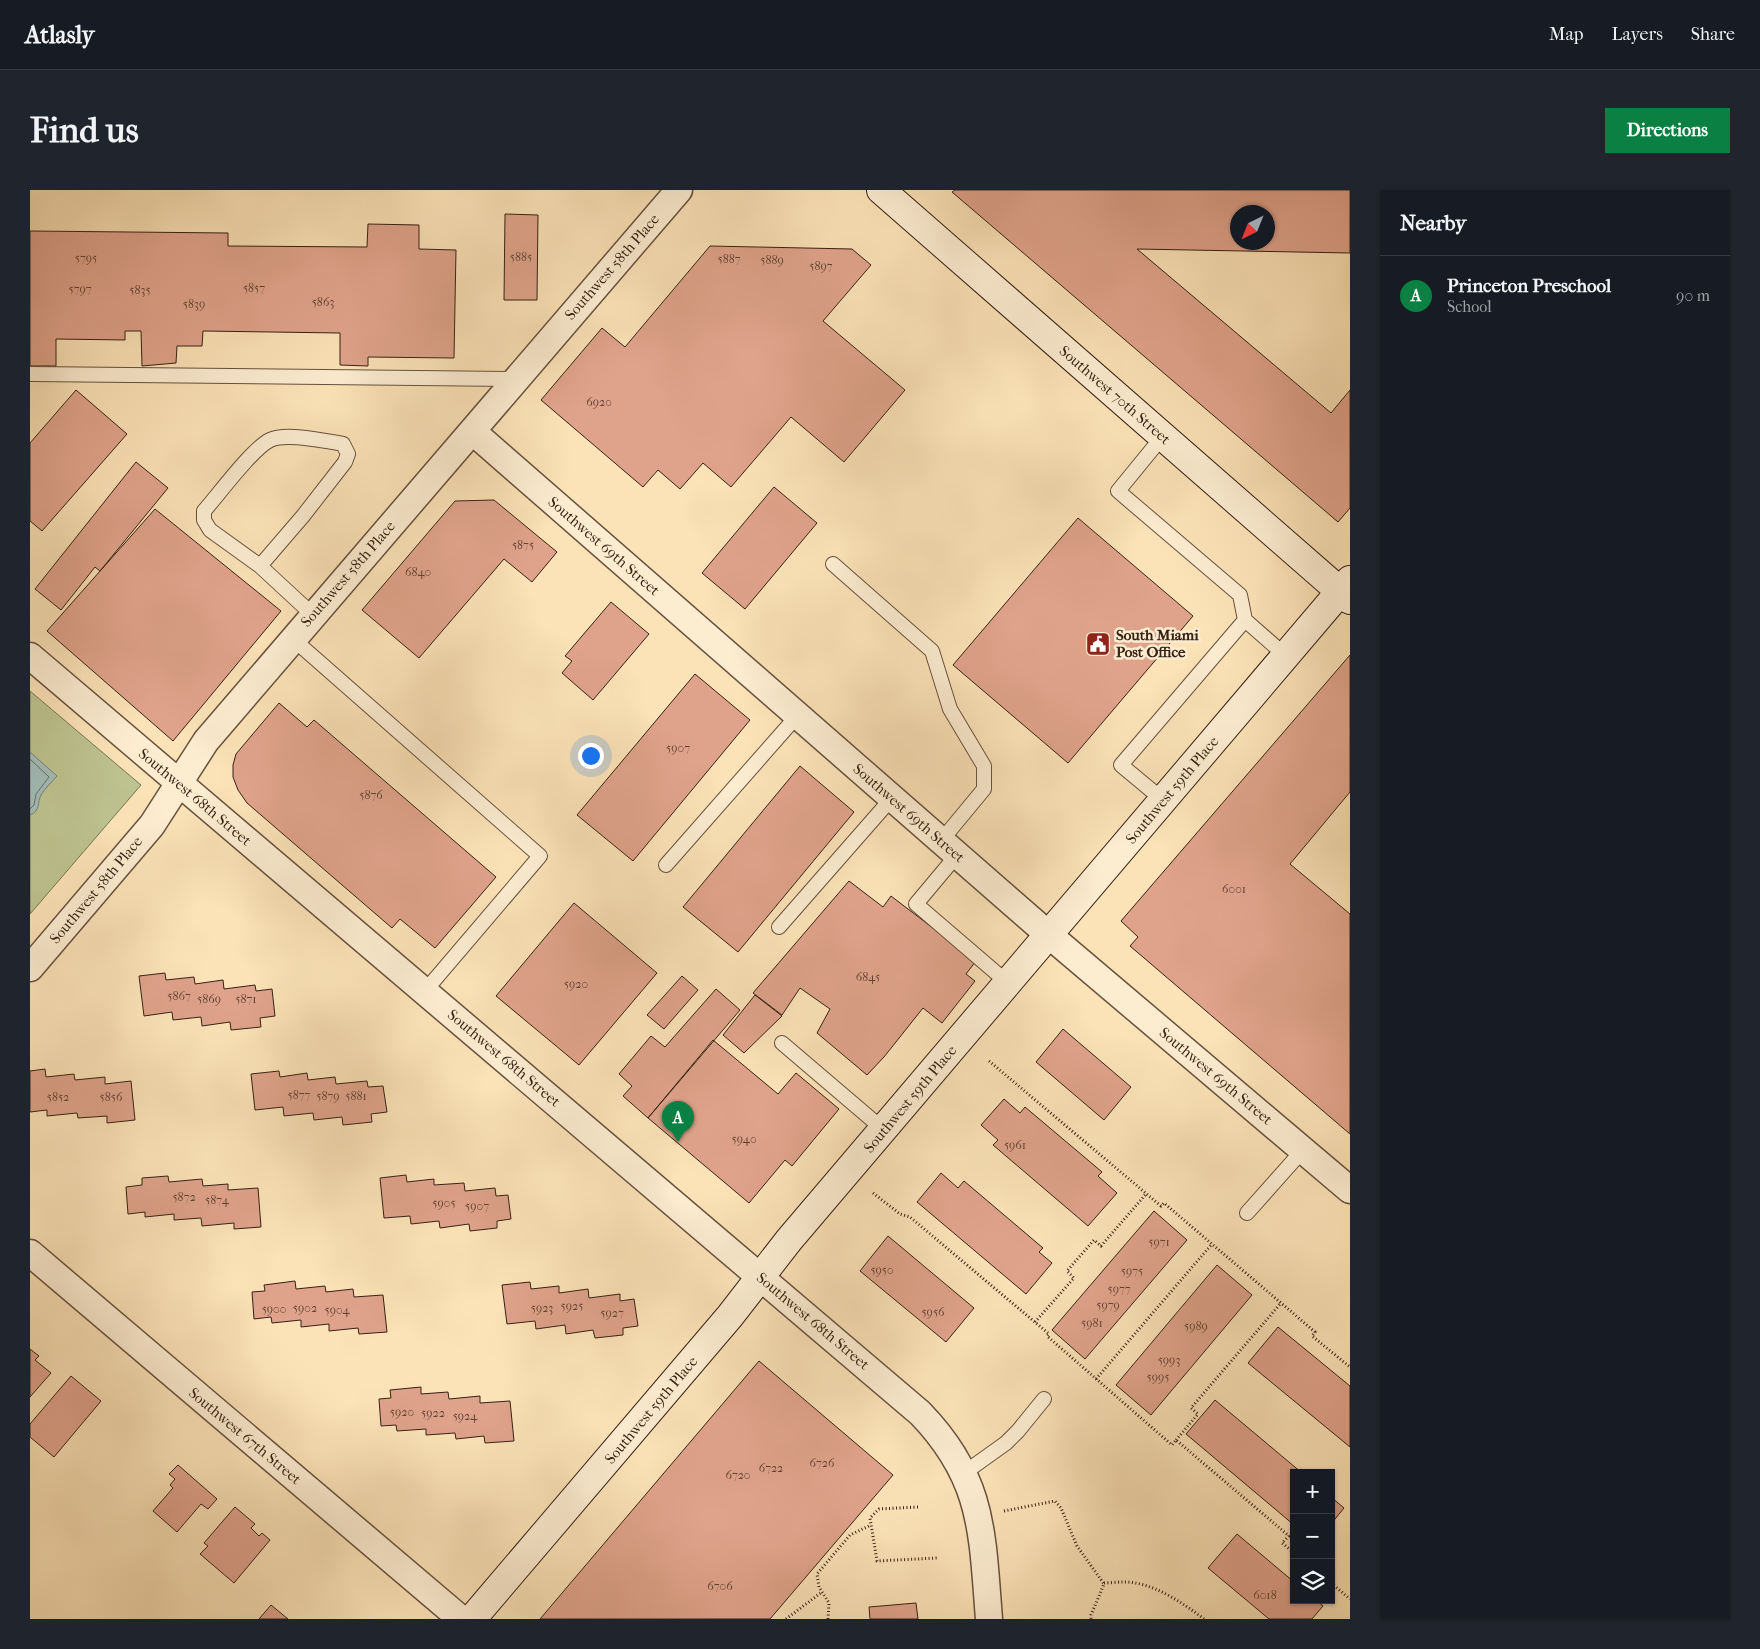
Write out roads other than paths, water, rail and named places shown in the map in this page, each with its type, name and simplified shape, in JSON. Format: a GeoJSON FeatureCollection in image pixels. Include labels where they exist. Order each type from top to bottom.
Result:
{"type":"FeatureCollection","features":[{"type":"Feature","properties":{"kind":"street","name":"Southwest 58th Place"},"geometry":{"type":"LineString","coordinates":[[30,968],[152,825],[206,741],[679,190]]}},
{"type":"Feature","properties":{"kind":"street","name":"Southwest 70th Street"},"geometry":{"type":"LineString","coordinates":[[881,190],[1163,436],[1347,591]]}},
{"type":"Feature","properties":{"kind":"street","name":"Southwest 69th Street"},"geometry":{"type":"LineString","coordinates":[[472,431],[949,848],[1350,1190]]}},
{"type":"Feature","properties":{"kind":"street","name":"Southwest 59th Place"},"geometry":{"type":"LineString","coordinates":[[472,1619],[724,1323],[789,1240],[1286,656],[1347,591]]}},
{"type":"Feature","properties":{"kind":"street","name":"Southwest 68th Street"},"geometry":{"type":"LineString","coordinates":[[30,656],[920,1413],[946,1442],[964,1474],[976,1504],[982,1537],[989,1619]]}},
{"type":"Feature","properties":{"kind":"street","name":"Southwest 67th Street"},"geometry":{"type":"LineString","coordinates":[[30,1253],[461,1619]]}},
{"type":"Feature","properties":{"kind":"lane"},"geometry":{"type":"LineString","coordinates":[[30,374],[517,379]]}},
{"type":"Feature","properties":{"kind":"lane"},"geometry":{"type":"LineString","coordinates":[[1163,436],[1118,490],[1240,595],[1245,620],[1286,656]]}},
{"type":"Feature","properties":{"kind":"lane"},"geometry":{"type":"LineString","coordinates":[[260,566],[303,516],[345,462],[348,454],[343,444],[298,437],[271,440],[253,454],[204,511],[204,520],[210,530],[260,566],[313,615]]}},
{"type":"Feature","properties":{"kind":"lane"},"geometry":{"type":"LineString","coordinates":[[833,564],[932,651],[950,709],[984,766],[984,789],[916,904],[1008,983]]}},
{"type":"Feature","properties":{"kind":"lane"},"geometry":{"type":"LineString","coordinates":[[1164,800],[1121,765],[1245,620]]}},
{"type":"Feature","properties":{"kind":"lane"},"geometry":{"type":"LineString","coordinates":[[293,639],[540,856],[425,991]]}},
{"type":"Feature","properties":{"kind":"lane"},"geometry":{"type":"LineString","coordinates":[[666,865],[797,716]]}},
{"type":"Feature","properties":{"kind":"lane"},"geometry":{"type":"LineString","coordinates":[[779,927],[892,798]]}},
{"type":"Feature","properties":{"kind":"lane"},"geometry":{"type":"LineString","coordinates":[[782,1043],[884,1130]]}},
{"type":"Feature","properties":{"kind":"lane"},"geometry":{"type":"LineString","coordinates":[[1247,1213],[1303,1150]]}},
{"type":"Feature","properties":{"kind":"lane"},"geometry":{"type":"LineString","coordinates":[[964,1474],[1006,1443],[1044,1399]]}},
{"type":"Feature","properties":{"kind":"water"},"geometry":{"type":"Polygon","coordinates":[[[30,752],[57,776],[41,795],[36,811],[30,815],[30,752]]]}},
{"type":"Feature","properties":{"kind":"place","name":"South Miami Post Office"},"geometry":{"type":"Point","coordinates":[1098,644]}},
{"type":"Feature","properties":{"kind":"place","name":"Princeton Preschool"},"geometry":{"type":"Point","coordinates":[678,1142]}}]}
